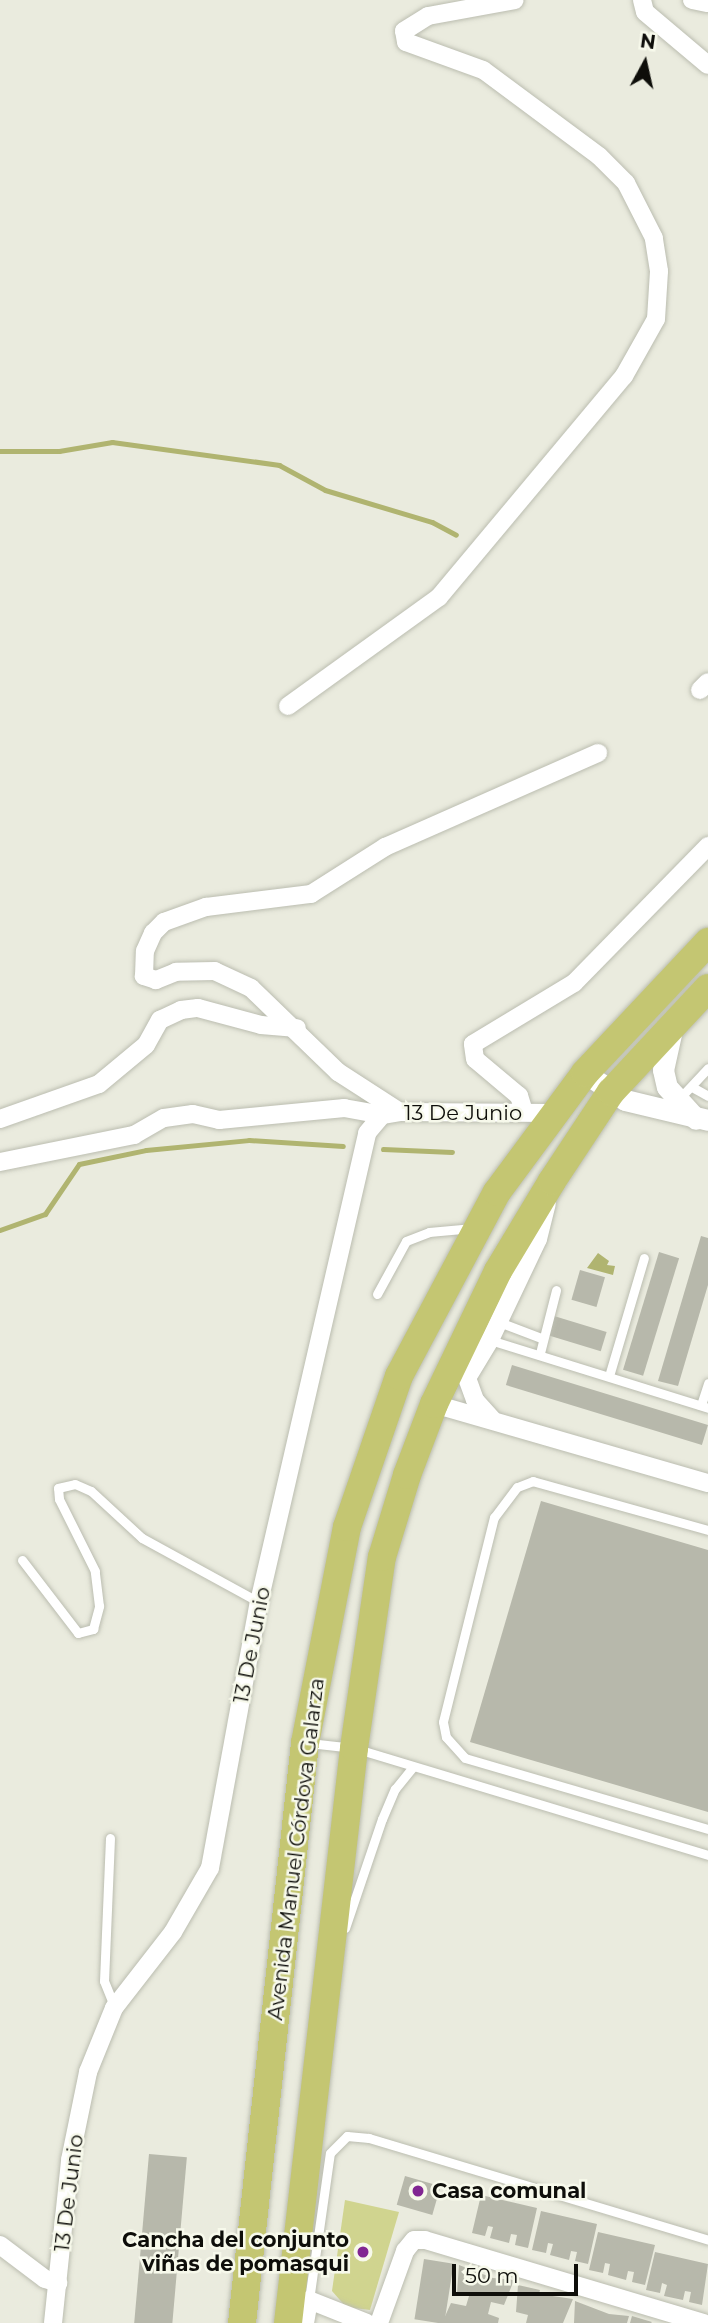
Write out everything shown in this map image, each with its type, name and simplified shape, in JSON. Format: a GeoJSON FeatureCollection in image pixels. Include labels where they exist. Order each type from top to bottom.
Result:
{"type":"FeatureCollection","features":[{"type":"Feature","properties":{"kind":"main road","name":"Avenida Manuel Córdova Galarza"},"geometry":{"type":"LineString","coordinates":[[242,2323],[305,1743],[347,1527],[399,1376],[478,1228],[552,1113],[585,1073],[708,942]]}},
{"type":"Feature","properties":{"kind":"main road"},"geometry":{"type":"LineString","coordinates":[[288,2323],[354,1748],[383,1557],[438,1405],[498,1271],[552,1181],[611,1092],[708,988]]}},
{"type":"Feature","properties":{"kind":"street"},"geometry":{"type":"LineString","coordinates":[[288,706],[439,597],[624,376],[656,319],[659,271],[654,238],[626,183],[599,156],[483,70],[406,43],[404,31],[428,16],[515,0]]}},
{"type":"Feature","properties":{"kind":"street"},"geometry":{"type":"LineString","coordinates":[[642,0],[645,12],[708,65]]}},
{"type":"Feature","properties":{"kind":"street"},"geometry":{"type":"LineString","coordinates":[[692,0],[708,4]]}},
{"type":"Feature","properties":{"kind":"street"},"geometry":{"type":"LineString","coordinates":[[391,1113],[338,1072],[296,1028],[251,988],[215,971],[176,972],[156,980],[144,976],[145,951],[153,933],[164,922],[206,907],[312,894],[385,848],[598,753]]}},
{"type":"Feature","properties":{"kind":"street"},"geometry":{"type":"LineString","coordinates":[[524,1112],[519,1096],[475,1059],[472,1044],[574,983],[708,846]]}},
{"type":"Feature","properties":{"kind":"street"},"geometry":{"type":"LineString","coordinates":[[0,1119],[99,1084],[146,1045],[160,1020],[181,1010],[198,1008],[261,1026],[296,1028]]}},
{"type":"Feature","properties":{"kind":"street"},"geometry":{"type":"LineString","coordinates":[[675,1021],[663,1070],[667,1087],[685,1093],[702,1120]]}},
{"type":"Feature","properties":{"kind":"street"},"geometry":{"type":"LineString","coordinates":[[585,1073],[611,1092],[702,1120]]}},
{"type":"Feature","properties":{"kind":"street"},"geometry":{"type":"LineString","coordinates":[[0,1161],[134,1135],[164,1118],[193,1114],[219,1119],[344,1108],[391,1113]]}},
{"type":"Feature","properties":{"kind":"street","name":"13 De Junio"},"geometry":{"type":"LineString","coordinates":[[53,2323],[70,2160],[85,2084],[114,2008],[173,1932],[210,1868],[259,1602],[367,1133],[391,1113],[552,1113]]}},
{"type":"Feature","properties":{"kind":"street"},"geometry":{"type":"LineString","coordinates":[[438,1405],[467,1378],[490,1340],[538,1239],[552,1181]]}},
{"type":"Feature","properties":{"kind":"street"},"geometry":{"type":"LineString","coordinates":[[467,1378],[475,1400],[492,1419]]}},
{"type":"Feature","properties":{"kind":"street"},"geometry":{"type":"LineString","coordinates":[[438,1405],[708,1483]]}},
{"type":"Feature","properties":{"kind":"street"},"geometry":{"type":"LineString","coordinates":[[379,2323],[405,2250],[414,2240],[425,2240],[695,2322]]}},
{"type":"Feature","properties":{"kind":"street"},"geometry":{"type":"LineString","coordinates":[[0,2245],[45,2279],[58,2283]]}},
{"type":"Feature","properties":{"kind":"street"},"geometry":{"type":"LineString","coordinates":[[305,2323],[316,2309],[357,2322]]}},
{"type":"Feature","properties":{"kind":"lane"},"geometry":{"type":"LineString","coordinates":[[685,1093],[708,1068]]}},
{"type":"Feature","properties":{"kind":"lane"},"geometry":{"type":"LineString","coordinates":[[685,1093],[708,1096]]}},
{"type":"Feature","properties":{"kind":"lane"},"geometry":{"type":"LineString","coordinates":[[377,1294],[407,1241],[429,1232],[478,1228]]}},
{"type":"Feature","properties":{"kind":"lane"},"geometry":{"type":"LineString","coordinates":[[608,1376],[644,1258]]}},
{"type":"Feature","properties":{"kind":"lane"},"geometry":{"type":"LineString","coordinates":[[541,1353],[541,1338],[556,1290]]}},
{"type":"Feature","properties":{"kind":"lane"},"geometry":{"type":"LineString","coordinates":[[499,1322],[541,1338]]}},
{"type":"Feature","properties":{"kind":"lane"},"geometry":{"type":"LineString","coordinates":[[490,1340],[541,1353],[704,1406],[708,1383]]}},
{"type":"Feature","properties":{"kind":"lane"},"geometry":{"type":"LineString","coordinates":[[708,1530],[533,1480],[517,1487],[495,1517],[443,1722],[446,1737],[466,1758],[708,1829]]}},
{"type":"Feature","properties":{"kind":"lane"},"geometry":{"type":"LineString","coordinates":[[22,1560],[78,1633],[93,1629],[99,1606],[95,1570],[59,1499],[58,1488],[75,1484],[90,1491],[142,1538],[259,1602]]}},
{"type":"Feature","properties":{"kind":"lane"},"geometry":{"type":"LineString","coordinates":[[305,1743],[354,1748],[412,1768],[708,1855]]}},
{"type":"Feature","properties":{"kind":"lane"},"geometry":{"type":"LineString","coordinates":[[327,1987],[382,1819],[396,1789],[412,1768]]}},
{"type":"Feature","properties":{"kind":"lane"},"geometry":{"type":"LineString","coordinates":[[110,1838],[104,1981],[114,2008]]}},
{"type":"Feature","properties":{"kind":"lane"},"geometry":{"type":"LineString","coordinates":[[316,2309],[330,2152],[347,2136],[369,2137],[708,2240]]}},
{"type":"Feature","properties":{"kind":"shaded area"},"geometry":{"type":"Polygon","coordinates":[[[598,1253],[609,1261],[607,1265],[615,1266],[613,1275],[587,1268],[598,1253]]]}},
{"type":"Feature","properties":{"kind":"shaded area","name":"Cancha del conjunto viñas de pomasqui"},"geometry":{"type":"Polygon","coordinates":[[[345,2200],[399,2212],[370,2310],[346,2307],[332,2291],[345,2200]]]}},
{"type":"Feature","properties":{"kind":"building"},"geometry":{"type":"Polygon","coordinates":[[[701,1236],[708,1238],[708,1285],[678,1386],[658,1381],[701,1236]]]}},
{"type":"Feature","properties":{"kind":"building"},"geometry":{"type":"Polygon","coordinates":[[[659,1252],[679,1258],[643,1376],[623,1370],[659,1252]]]}},
{"type":"Feature","properties":{"kind":"building"},"geometry":{"type":"Polygon","coordinates":[[[580,1270],[605,1277],[596,1307],[571,1300],[580,1270]]]}},
{"type":"Feature","properties":{"kind":"building"},"geometry":{"type":"Polygon","coordinates":[[[554,1316],[607,1332],[601,1351],[548,1335],[554,1316]]]}},
{"type":"Feature","properties":{"kind":"building"},"geometry":{"type":"Polygon","coordinates":[[[512,1365],[708,1425],[702,1445],[506,1385],[512,1365]]]}},
{"type":"Feature","properties":{"kind":"building"},"geometry":{"type":"Polygon","coordinates":[[[541,1501],[708,1550],[708,1812],[470,1742],[541,1501]]]}},
{"type":"Feature","properties":{"kind":"building"},"geometry":{"type":"Polygon","coordinates":[[[149,2154],[187,2157],[172,2323],[134,2323],[149,2154]]]}},
{"type":"Feature","properties":{"kind":"building","name":"Casa comunal"},"geometry":{"type":"Polygon","coordinates":[[[405,2176],[441,2186],[432,2215],[397,2205],[405,2176]]]}},
{"type":"Feature","properties":{"kind":"building"},"geometry":{"type":"Polygon","coordinates":[[[481,2195],[537,2208],[528,2248],[515,2245],[517,2235],[511,2234],[509,2243],[490,2238],[493,2227],[488,2226],[485,2236],[472,2233],[481,2195]]]}},
{"type":"Feature","properties":{"kind":"building"},"geometry":{"type":"Polygon","coordinates":[[[541,2211],[597,2224],[588,2264],[575,2261],[577,2252],[571,2251],[569,2260],[550,2255],[553,2244],[548,2243],[546,2253],[532,2250],[541,2211]]]}},
{"type":"Feature","properties":{"kind":"building"},"geometry":{"type":"Polygon","coordinates":[[[598,2232],[655,2245],[645,2285],[632,2282],[634,2272],[628,2271],[626,2280],[608,2275],[610,2264],[605,2263],[603,2273],[589,2270],[598,2232]]]}},
{"type":"Feature","properties":{"kind":"building"},"geometry":{"type":"Polygon","coordinates":[[[655,2252],[708,2264],[702,2305],[689,2302],[691,2292],[685,2291],[683,2300],[664,2296],[667,2285],[662,2283],[660,2293],[646,2290],[655,2252]]]}},
{"type":"Feature","properties":{"kind":"building"},"geometry":{"type":"Polygon","coordinates":[[[424,2259],[454,2264],[444,2323],[414,2319],[424,2259]]]}},
{"type":"Feature","properties":{"kind":"building"},"geometry":{"type":"Polygon","coordinates":[[[459,2265],[493,2278],[514,2280],[504,2305],[491,2302],[488,2314],[499,2318],[498,2323],[442,2323],[451,2303],[466,2306],[469,2296],[457,2293],[459,2265]]]}},
{"type":"Feature","properties":{"kind":"building"},"geometry":{"type":"Polygon","coordinates":[[[518,2285],[540,2290],[539,2294],[573,2299],[563,2323],[526,2323],[528,2315],[516,2312],[518,2285]]]}},
{"type":"Feature","properties":{"kind":"building"},"geometry":{"type":"Polygon","coordinates":[[[575,2301],[609,2314],[629,2316],[627,2323],[574,2323],[575,2301]]]}},
{"type":"Feature","properties":{"kind":"building"},"geometry":{"type":"Polygon","coordinates":[[[632,2316],[652,2322],[630,2323],[632,2316]]]}},
{"type":"Feature","properties":{"kind":"waterway"},"geometry":{"type":"LineString","coordinates":[[0,451],[59,451],[112,442],[279,465],[325,490],[432,522],[456,535]]}},
{"type":"Feature","properties":{"kind":"waterway"},"geometry":{"type":"LineString","coordinates":[[0,1230],[45,1214],[79,1164],[146,1150],[249,1140],[343,1146]]}},
{"type":"Feature","properties":{"kind":"waterway"},"geometry":{"type":"LineString","coordinates":[[383,1149],[452,1152]]}},
{"type":"Feature","properties":{"kind":"place","name":"Casa comunal"},"geometry":{"type":"Point","coordinates":[418,2191]}},
{"type":"Feature","properties":{"kind":"place","name":"Cancha del conjunto viñas de pomasqui"},"geometry":{"type":"Point","coordinates":[363,2252]}}]}
